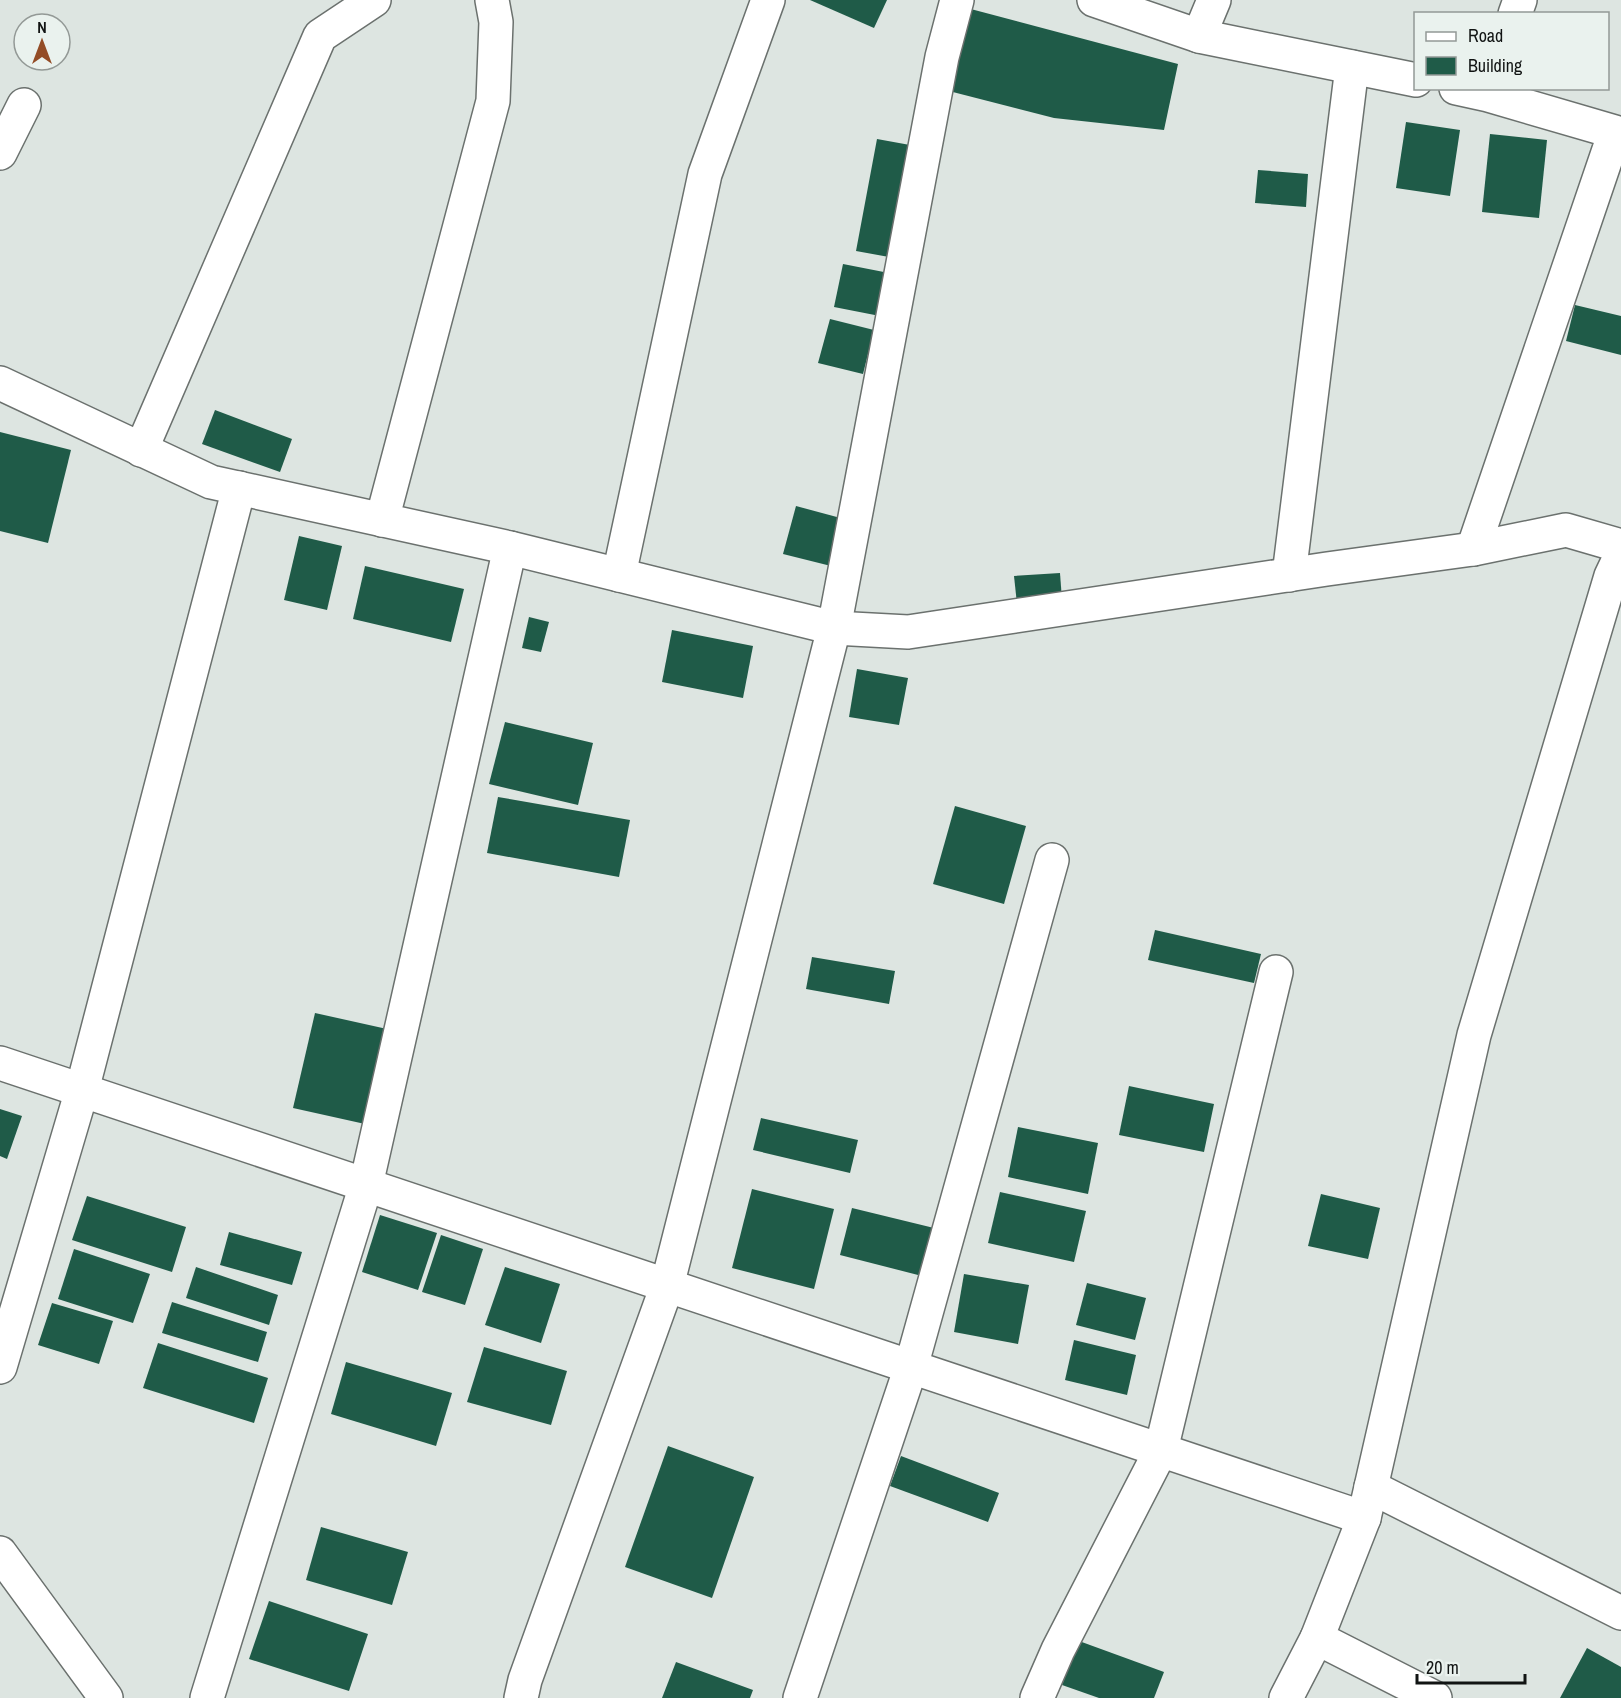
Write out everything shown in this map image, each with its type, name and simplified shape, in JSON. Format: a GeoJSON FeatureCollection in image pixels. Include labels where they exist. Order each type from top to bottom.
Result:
{"type":"FeatureCollection","features":[{"type":"Feature","properties":{"kind":"street"},"geometry":{"type":"LineString","coordinates":[[141,450],[320,36],[374,0]]}},
{"type":"Feature","properties":{"kind":"street"},"geometry":{"type":"LineString","coordinates":[[382,520],[493,101],[496,22],[492,0]]}},
{"type":"Feature","properties":{"kind":"street"},"geometry":{"type":"LineString","coordinates":[[619,575],[705,174],[768,0]]}},
{"type":"Feature","properties":{"kind":"street"},"geometry":{"type":"LineString","coordinates":[[521,1698],[668,1286],[834,628],[942,57],[957,0]]}},
{"type":"Feature","properties":{"kind":"street"},"geometry":{"type":"LineString","coordinates":[[1094,0],[1199,36],[1414,80]]}},
{"type":"Feature","properties":{"kind":"street"},"geometry":{"type":"LineString","coordinates":[[1199,36],[1214,0]]}},
{"type":"Feature","properties":{"kind":"street"},"geometry":{"type":"LineString","coordinates":[[1289,575],[1352,67]]}},
{"type":"Feature","properties":{"kind":"street"},"geometry":{"type":"LineString","coordinates":[[1472,90],[1489,92],[1616,132],[1473,549]]}},
{"type":"Feature","properties":{"kind":"street"},"geometry":{"type":"LineString","coordinates":[[0,153],[24,105]]}},
{"type":"Feature","properties":{"kind":"street"},"geometry":{"type":"LineString","coordinates":[[0,383],[211,482],[510,548],[834,628],[908,632],[1473,549],[1566,530],[1621,546]]}},
{"type":"Feature","properties":{"kind":"street"},"geometry":{"type":"LineString","coordinates":[[0,1367],[82,1090],[239,488]]}},
{"type":"Feature","properties":{"kind":"street"},"geometry":{"type":"LineString","coordinates":[[207,1698],[366,1185],[510,548]]}},
{"type":"Feature","properties":{"kind":"street"},"geometry":{"type":"LineString","coordinates":[[1286,1698],[1317,1638],[1367,1502],[1474,1035],[1611,576],[1621,555]]}},
{"type":"Feature","properties":{"kind":"street"},"geometry":{"type":"LineString","coordinates":[[800,1698],[911,1366],[1052,860]]}},
{"type":"Feature","properties":{"kind":"street"},"geometry":{"type":"LineString","coordinates":[[1037,1698],[1058,1650],[1161,1450],[1276,972]]}},
{"type":"Feature","properties":{"kind":"street"},"geometry":{"type":"LineString","coordinates":[[0,1063],[1161,1450],[1367,1502],[1621,1613]]}},
{"type":"Feature","properties":{"kind":"street"},"geometry":{"type":"LineString","coordinates":[[0,1552],[97,1695]]}},
{"type":"Feature","properties":{"kind":"street"},"geometry":{"type":"LineString","coordinates":[[1317,1638],[1435,1698]]}},
{"type":"Feature","properties":{"kind":"building"},"geometry":{"type":"Polygon","coordinates":[[[810,0],[887,0],[874,28],[810,0]]]}},
{"type":"Feature","properties":{"kind":"building"},"geometry":{"type":"Polygon","coordinates":[[[967,8],[1178,64],[1164,130],[1054,118],[945,90],[967,8]]]}},
{"type":"Feature","properties":{"kind":"building"},"geometry":{"type":"Polygon","coordinates":[[[1406,122],[1460,130],[1450,196],[1396,188],[1406,122]]]}},
{"type":"Feature","properties":{"kind":"building"},"geometry":{"type":"Polygon","coordinates":[[[1490,134],[1547,140],[1539,218],[1482,212],[1490,134]]]}},
{"type":"Feature","properties":{"kind":"building"},"geometry":{"type":"Polygon","coordinates":[[[877,139],[921,147],[900,259],[856,251],[877,139]]]}},
{"type":"Feature","properties":{"kind":"building"},"geometry":{"type":"Polygon","coordinates":[[[1258,170],[1308,174],[1306,207],[1255,203],[1258,170]]]}},
{"type":"Feature","properties":{"kind":"building"},"geometry":{"type":"Polygon","coordinates":[[[843,264],[894,274],[885,317],[834,307],[843,264]]]}},
{"type":"Feature","properties":{"kind":"building"},"geometry":{"type":"Polygon","coordinates":[[[1575,305],[1621,316],[1621,355],[1566,341],[1575,305]]]}},
{"type":"Feature","properties":{"kind":"building"},"geometry":{"type":"Polygon","coordinates":[[[830,319],[874,330],[863,374],[818,363],[830,319]]]}},
{"type":"Feature","properties":{"kind":"building"},"geometry":{"type":"Polygon","coordinates":[[[215,410],[292,439],[280,472],[202,444],[215,410]]]}},
{"type":"Feature","properties":{"kind":"building"},"geometry":{"type":"Polygon","coordinates":[[[0,432],[71,450],[48,543],[0,531],[0,432]]]}},
{"type":"Feature","properties":{"kind":"building"},"geometry":{"type":"Polygon","coordinates":[[[796,506],[848,520],[835,567],[783,554],[796,506]]]}},
{"type":"Feature","properties":{"kind":"building"},"geometry":{"type":"Polygon","coordinates":[[[299,536],[342,546],[327,610],[284,600],[299,536]]]}},
{"type":"Feature","properties":{"kind":"building"},"geometry":{"type":"Polygon","coordinates":[[[365,566],[464,589],[451,642],[353,619],[365,566]]]}},
{"type":"Feature","properties":{"kind":"building"},"geometry":{"type":"Polygon","coordinates":[[[1060,573],[1062,600],[1017,604],[1014,576],[1060,573]]]}},
{"type":"Feature","properties":{"kind":"building"},"geometry":{"type":"Polygon","coordinates":[[[529,617],[549,622],[541,652],[522,648],[529,617]]]}},
{"type":"Feature","properties":{"kind":"building"},"geometry":{"type":"Polygon","coordinates":[[[672,630],[753,646],[743,698],[662,682],[672,630]]]}},
{"type":"Feature","properties":{"kind":"building"},"geometry":{"type":"Polygon","coordinates":[[[857,669],[908,678],[899,725],[849,717],[857,669]]]}},
{"type":"Feature","properties":{"kind":"building"},"geometry":{"type":"Polygon","coordinates":[[[505,722],[593,743],[578,805],[489,784],[505,722]]]}},
{"type":"Feature","properties":{"kind":"building"},"geometry":{"type":"Polygon","coordinates":[[[498,797],[630,820],[619,877],[487,853],[498,797]]]}},
{"type":"Feature","properties":{"kind":"building"},"geometry":{"type":"Polygon","coordinates":[[[955,806],[1026,826],[1004,904],[933,884],[955,806]]]}},
{"type":"Feature","properties":{"kind":"building"},"geometry":{"type":"Polygon","coordinates":[[[1155,930],[1261,954],[1254,983],[1148,960],[1155,930]]]}},
{"type":"Feature","properties":{"kind":"building"},"geometry":{"type":"Polygon","coordinates":[[[812,957],[895,971],[889,1004],[806,989],[812,957]]]}},
{"type":"Feature","properties":{"kind":"building"},"geometry":{"type":"Polygon","coordinates":[[[315,1013],[387,1029],[365,1124],[293,1108],[315,1013]]]}},
{"type":"Feature","properties":{"kind":"building"},"geometry":{"type":"Polygon","coordinates":[[[1129,1086],[1214,1104],[1204,1152],[1119,1135],[1129,1086]]]}},
{"type":"Feature","properties":{"kind":"building"},"geometry":{"type":"Polygon","coordinates":[[[0,1109],[22,1116],[7,1159],[0,1156],[0,1109]]]}},
{"type":"Feature","properties":{"kind":"building"},"geometry":{"type":"Polygon","coordinates":[[[761,1118],[858,1140],[850,1173],[753,1150],[761,1118]]]}},
{"type":"Feature","properties":{"kind":"building"},"geometry":{"type":"Polygon","coordinates":[[[1018,1127],[1098,1143],[1088,1194],[1008,1177],[1018,1127]]]}},
{"type":"Feature","properties":{"kind":"building"},"geometry":{"type":"Polygon","coordinates":[[[752,1189],[834,1209],[814,1289],[732,1268],[752,1189]]]}},
{"type":"Feature","properties":{"kind":"building"},"geometry":{"type":"Polygon","coordinates":[[[1000,1192],[1086,1211],[1074,1262],[988,1243],[1000,1192]]]}},
{"type":"Feature","properties":{"kind":"building"},"geometry":{"type":"Polygon","coordinates":[[[1321,1194],[1380,1208],[1368,1259],[1308,1246],[1321,1194]]]}},
{"type":"Feature","properties":{"kind":"building"},"geometry":{"type":"Polygon","coordinates":[[[87,1196],[186,1227],[172,1272],[72,1240],[87,1196]]]}},
{"type":"Feature","properties":{"kind":"building"},"geometry":{"type":"Polygon","coordinates":[[[852,1208],[934,1228],[922,1276],[840,1255],[852,1208]]]}},
{"type":"Feature","properties":{"kind":"building"},"geometry":{"type":"Polygon","coordinates":[[[380,1215],[437,1233],[418,1290],[362,1272],[380,1215]]]}},
{"type":"Feature","properties":{"kind":"building"},"geometry":{"type":"Polygon","coordinates":[[[229,1232],[302,1252],[292,1285],[220,1265],[229,1232]]]}},
{"type":"Feature","properties":{"kind":"building"},"geometry":{"type":"Polygon","coordinates":[[[441,1235],[483,1249],[465,1305],[422,1292],[441,1235]]]}},
{"type":"Feature","properties":{"kind":"building"},"geometry":{"type":"Polygon","coordinates":[[[74,1249],[150,1274],[133,1323],[58,1299],[74,1249]]]}},
{"type":"Feature","properties":{"kind":"building"},"geometry":{"type":"Polygon","coordinates":[[[196,1267],[278,1295],[269,1325],[186,1298],[196,1267]]]}},
{"type":"Feature","properties":{"kind":"building"},"geometry":{"type":"Polygon","coordinates":[[[505,1267],[560,1284],[541,1343],[485,1325],[505,1267]]]}},
{"type":"Feature","properties":{"kind":"building"},"geometry":{"type":"Polygon","coordinates":[[[964,1274],[1029,1285],[1018,1344],[954,1332],[964,1274]]]}},
{"type":"Feature","properties":{"kind":"building"},"geometry":{"type":"Polygon","coordinates":[[[1087,1283],[1146,1298],[1135,1340],[1076,1325],[1087,1283]]]}},
{"type":"Feature","properties":{"kind":"building"},"geometry":{"type":"Polygon","coordinates":[[[172,1302],[267,1332],[258,1362],[162,1333],[172,1302]]]}},
{"type":"Feature","properties":{"kind":"building"},"geometry":{"type":"Polygon","coordinates":[[[52,1303],[113,1321],[99,1364],[38,1345],[52,1303]]]}},
{"type":"Feature","properties":{"kind":"building"},"geometry":{"type":"Polygon","coordinates":[[[1074,1340],[1136,1355],[1127,1395],[1065,1380],[1074,1340]]]}},
{"type":"Feature","properties":{"kind":"building"},"geometry":{"type":"Polygon","coordinates":[[[158,1343],[268,1378],[254,1423],[143,1388],[158,1343]]]}},
{"type":"Feature","properties":{"kind":"building"},"geometry":{"type":"Polygon","coordinates":[[[484,1347],[567,1371],[551,1425],[467,1402],[484,1347]]]}},
{"type":"Feature","properties":{"kind":"building"},"geometry":{"type":"Polygon","coordinates":[[[346,1362],[452,1393],[436,1446],[331,1414],[346,1362]]]}},
{"type":"Feature","properties":{"kind":"building"},"geometry":{"type":"Polygon","coordinates":[[[668,1446],[754,1477],[712,1598],[625,1567],[668,1446]]]}},
{"type":"Feature","properties":{"kind":"building"},"geometry":{"type":"Polygon","coordinates":[[[901,1456],[999,1493],[988,1522],[890,1486],[901,1456]]]}},
{"type":"Feature","properties":{"kind":"building"},"geometry":{"type":"Polygon","coordinates":[[[321,1527],[408,1552],[392,1605],[306,1580],[321,1527]]]}},
{"type":"Feature","properties":{"kind":"building"},"geometry":{"type":"Polygon","coordinates":[[[269,1601],[368,1634],[349,1691],[249,1659],[269,1601]]]}},
{"type":"Feature","properties":{"kind":"building"},"geometry":{"type":"Polygon","coordinates":[[[1079,1641],[1164,1672],[1154,1698],[1099,1698],[1062,1685],[1079,1641]]]}},
{"type":"Feature","properties":{"kind":"building"},"geometry":{"type":"Polygon","coordinates":[[[1587,1648],[1621,1667],[1621,1698],[1560,1698],[1587,1648]]]}},
{"type":"Feature","properties":{"kind":"building"},"geometry":{"type":"Polygon","coordinates":[[[676,1662],[753,1690],[750,1698],[662,1698],[676,1662]]]}}]}
